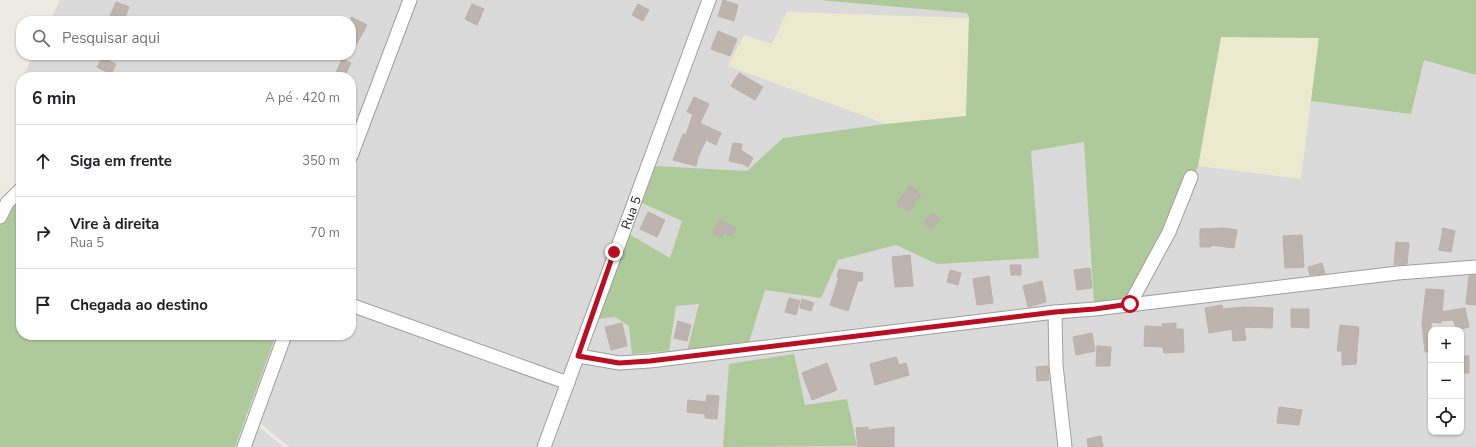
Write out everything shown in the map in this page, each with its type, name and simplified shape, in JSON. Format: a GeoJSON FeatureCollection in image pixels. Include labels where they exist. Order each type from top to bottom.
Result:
{"type":"FeatureCollection","features":[{"type":"Feature","properties":{"kind":"street"},"geometry":{"type":"LineString","coordinates":[[356,143],[410,0]]}},
{"type":"Feature","properties":{"kind":"street","name":"Rua 5"},"geometry":{"type":"LineString","coordinates":[[544,447],[578,356],[614,252],[709,0]]}},
{"type":"Feature","properties":{"kind":"street"},"geometry":{"type":"LineString","coordinates":[[1130,304],[1169,232],[1191,177]]}},
{"type":"Feature","properties":{"kind":"street"},"geometry":{"type":"LineString","coordinates":[[0,217],[7,203],[16,194]]}},
{"type":"Feature","properties":{"kind":"street"},"geometry":{"type":"LineString","coordinates":[[578,356],[619,363],[650,361],[1055,312],[1095,309],[1398,273],[1476,267]]}},
{"type":"Feature","properties":{"kind":"street"},"geometry":{"type":"LineString","coordinates":[[356,307],[568,383]]}},
{"type":"Feature","properties":{"kind":"street"},"geometry":{"type":"LineString","coordinates":[[1055,312],[1056,365],[1065,447]]}},
{"type":"Feature","properties":{"kind":"street"},"geometry":{"type":"LineString","coordinates":[[244,447],[282,340]]}},
{"type":"Feature","properties":{"kind":"shaded area"},"geometry":{"type":"Polygon","coordinates":[[[60,0],[1476,0],[1476,447],[289,447],[178,356],[169,340],[356,340],[356,72],[25,72],[31,60],[356,60],[356,16],[52,16],[60,0]]]}},
{"type":"Feature","properties":{"kind":"shaded area"},"geometry":{"type":"Polygon","coordinates":[[[221,396],[284,447],[184,447],[221,396]]]}},
{"type":"Feature","properties":{"kind":"green space"},"geometry":{"type":"Polygon","coordinates":[[[819,0],[1476,0],[1476,75],[1424,60],[1411,114],[1311,101],[1319,38],[1221,37],[1198,166],[1130,298],[1094,304],[1084,142],[1031,151],[1039,258],[937,264],[896,245],[838,260],[821,298],[765,290],[749,342],[687,351],[699,304],[676,306],[669,351],[632,354],[629,326],[615,317],[598,319],[629,234],[670,258],[682,221],[642,203],[655,166],[747,171],[783,138],[886,124],[966,116],[969,18],[967,13],[819,0]]]}},
{"type":"Feature","properties":{"kind":"green space"},"geometry":{"type":"Polygon","coordinates":[[[787,12],[969,18],[966,116],[886,124],[728,66],[744,35],[772,44],[787,12]]]}},
{"type":"Feature","properties":{"kind":"green space"},"geometry":{"type":"Polygon","coordinates":[[[1221,37],[1319,38],[1301,179],[1198,166],[1221,37]]]}},
{"type":"Feature","properties":{"kind":"green space"},"geometry":{"type":"Polygon","coordinates":[[[16,202],[16,340],[274,340],[235,447],[0,447],[0,207],[16,202]]]}},
{"type":"Feature","properties":{"kind":"green space"},"geometry":{"type":"Polygon","coordinates":[[[794,354],[805,405],[847,399],[857,446],[723,447],[729,364],[794,354]]]}},
{"type":"Feature","properties":{"kind":"building"},"geometry":{"type":"Polygon","coordinates":[[[723,0],[738,5],[734,21],[718,16],[723,0]]]}},
{"type":"Feature","properties":{"kind":"building"},"geometry":{"type":"Polygon","coordinates":[[[116,2],[129,7],[126,16],[110,16],[116,2]]]}},
{"type":"Feature","properties":{"kind":"building"},"geometry":{"type":"Polygon","coordinates":[[[472,4],[484,9],[477,25],[465,19],[472,4]]]}},
{"type":"Feature","properties":{"kind":"building"},"geometry":{"type":"Polygon","coordinates":[[[638,4],[649,10],[643,21],[632,15],[638,4]]]}},
{"type":"Feature","properties":{"kind":"building"},"geometry":{"type":"Polygon","coordinates":[[[356,20],[367,25],[356,45],[356,20]]]}},
{"type":"Feature","properties":{"kind":"building"},"geometry":{"type":"Polygon","coordinates":[[[718,31],[737,39],[730,56],[711,49],[718,31]]]}},
{"type":"Feature","properties":{"kind":"building"},"geometry":{"type":"Polygon","coordinates":[[[101,60],[107,60],[116,64],[112,72],[107,72],[97,67],[101,60]]]}},
{"type":"Feature","properties":{"kind":"building"},"geometry":{"type":"Polygon","coordinates":[[[342,60],[351,63],[346,72],[336,72],[342,60]]]}},
{"type":"Feature","properties":{"kind":"building"},"geometry":{"type":"Polygon","coordinates":[[[739,73],[763,87],[755,100],[731,86],[739,73]]]}},
{"type":"Feature","properties":{"kind":"building"},"geometry":{"type":"Polygon","coordinates":[[[694,97],[709,104],[700,123],[721,133],[716,145],[706,140],[698,157],[696,166],[673,160],[683,134],[686,135],[693,114],[687,112],[694,97]]]}},
{"type":"Feature","properties":{"kind":"building"},"geometry":{"type":"Polygon","coordinates":[[[733,143],[742,144],[741,150],[753,158],[748,167],[743,164],[729,161],[733,143]]]}},
{"type":"Feature","properties":{"kind":"building"},"geometry":{"type":"Polygon","coordinates":[[[910,186],[921,194],[909,211],[897,203],[910,186]]]}},
{"type":"Feature","properties":{"kind":"building"},"geometry":{"type":"Polygon","coordinates":[[[648,212],[665,220],[657,237],[640,229],[648,212]]]}},
{"type":"Feature","properties":{"kind":"building"},"geometry":{"type":"Polygon","coordinates":[[[932,213],[940,219],[931,229],[924,223],[932,213]]]}},
{"type":"Feature","properties":{"kind":"building"},"geometry":{"type":"Polygon","coordinates":[[[719,220],[736,228],[732,236],[724,232],[722,237],[713,233],[719,220]]]}},
{"type":"Feature","properties":{"kind":"building"},"geometry":{"type":"Polygon","coordinates":[[[1223,228],[1237,230],[1234,248],[1211,245],[1211,247],[1200,247],[1200,229],[1223,228]]]}},
{"type":"Feature","properties":{"kind":"building"},"geometry":{"type":"Polygon","coordinates":[[[1443,228],[1455,231],[1451,252],[1439,250],[1443,228]]]}},
{"type":"Feature","properties":{"kind":"building"},"geometry":{"type":"Polygon","coordinates":[[[1302,235],[1304,267],[1285,268],[1283,236],[1302,235]]]}},
{"type":"Feature","properties":{"kind":"building"},"geometry":{"type":"Polygon","coordinates":[[[1396,242],[1409,243],[1407,264],[1394,265],[1396,242]]]}},
{"type":"Feature","properties":{"kind":"building"},"geometry":{"type":"Polygon","coordinates":[[[910,255],[913,286],[895,287],[892,257],[910,255]]]}},
{"type":"Feature","properties":{"kind":"building"},"geometry":{"type":"Polygon","coordinates":[[[1322,263],[1325,274],[1310,275],[1308,267],[1322,263]]]}},
{"type":"Feature","properties":{"kind":"building"},"geometry":{"type":"Polygon","coordinates":[[[1010,265],[1021,265],[1021,275],[1011,275],[1010,265]]]}},
{"type":"Feature","properties":{"kind":"building"},"geometry":{"type":"Polygon","coordinates":[[[1090,268],[1092,288],[1077,290],[1074,270],[1090,268]]]}},
{"type":"Feature","properties":{"kind":"building"},"geometry":{"type":"Polygon","coordinates":[[[839,269],[863,273],[862,281],[858,281],[848,311],[830,305],[839,277],[837,277],[839,269]]]}},
{"type":"Feature","properties":{"kind":"building"},"geometry":{"type":"Polygon","coordinates":[[[950,270],[961,273],[958,285],[947,282],[950,270]]]}},
{"type":"Feature","properties":{"kind":"building"},"geometry":{"type":"Polygon","coordinates":[[[1476,275],[1476,305],[1466,304],[1469,276],[1476,275]]]}},
{"type":"Feature","properties":{"kind":"building"},"geometry":{"type":"Polygon","coordinates":[[[989,276],[993,303],[977,305],[973,279],[989,276]]]}},
{"type":"Feature","properties":{"kind":"building"},"geometry":{"type":"Polygon","coordinates":[[[1042,281],[1046,302],[1028,307],[1023,286],[1042,281]]]}},
{"type":"Feature","properties":{"kind":"building"},"geometry":{"type":"Polygon","coordinates":[[[1426,289],[1444,290],[1442,312],[1465,308],[1469,327],[1464,328],[1464,327],[1456,327],[1453,320],[1441,321],[1441,323],[1431,322],[1431,327],[1428,327],[1428,352],[1425,352],[1422,323],[1426,289]]]}},
{"type":"Feature","properties":{"kind":"building"},"geometry":{"type":"Polygon","coordinates":[[[789,298],[800,301],[796,315],[785,312],[789,298]]]}},
{"type":"Feature","properties":{"kind":"building"},"geometry":{"type":"Polygon","coordinates":[[[802,299],[814,303],[811,311],[800,308],[802,299]]]}},
{"type":"Feature","properties":{"kind":"building"},"geometry":{"type":"Polygon","coordinates":[[[1222,305],[1223,309],[1245,307],[1273,308],[1272,328],[1244,327],[1246,340],[1233,341],[1232,329],[1209,333],[1205,308],[1222,305]]]}},
{"type":"Feature","properties":{"kind":"building"},"geometry":{"type":"Polygon","coordinates":[[[1291,309],[1309,309],[1309,328],[1291,327],[1291,309]]]}},
{"type":"Feature","properties":{"kind":"building"},"geometry":{"type":"Polygon","coordinates":[[[678,321],[691,325],[687,341],[674,338],[678,321]]]}},
{"type":"Feature","properties":{"kind":"building"},"geometry":{"type":"Polygon","coordinates":[[[622,323],[627,346],[611,350],[605,327],[622,323]]]}},
{"type":"Feature","properties":{"kind":"building"},"geometry":{"type":"Polygon","coordinates":[[[1176,323],[1176,329],[1183,329],[1184,352],[1164,353],[1163,347],[1144,346],[1145,326],[1162,327],[1162,324],[1176,323]]]}},
{"type":"Feature","properties":{"kind":"building"},"geometry":{"type":"Polygon","coordinates":[[[1340,325],[1359,327],[1356,364],[1342,365],[1342,351],[1337,351],[1340,325]]]}},
{"type":"Feature","properties":{"kind":"building"},"geometry":{"type":"Polygon","coordinates":[[[1092,333],[1095,351],[1076,355],[1073,337],[1092,333]]]}},
{"type":"Feature","properties":{"kind":"building"},"geometry":{"type":"Polygon","coordinates":[[[1097,346],[1111,347],[1110,366],[1096,366],[1097,346]]]}},
{"type":"Feature","properties":{"kind":"building"},"geometry":{"type":"Polygon","coordinates":[[[1464,356],[1469,356],[1469,373],[1464,373],[1464,356]]]}},
{"type":"Feature","properties":{"kind":"building"},"geometry":{"type":"Polygon","coordinates":[[[896,357],[899,365],[906,363],[909,375],[875,385],[870,364],[896,357]]]}},
{"type":"Feature","properties":{"kind":"building"},"geometry":{"type":"Polygon","coordinates":[[[827,363],[837,390],[812,400],[802,373],[827,363]]]}},
{"type":"Feature","properties":{"kind":"building"},"geometry":{"type":"Polygon","coordinates":[[[1048,366],[1049,380],[1037,381],[1036,367],[1048,366]]]}},
{"type":"Feature","properties":{"kind":"building"},"geometry":{"type":"Polygon","coordinates":[[[707,395],[719,396],[717,419],[705,418],[705,414],[687,412],[688,400],[706,402],[707,395]]]}},
{"type":"Feature","properties":{"kind":"building"},"geometry":{"type":"Polygon","coordinates":[[[1279,407],[1302,410],[1299,425],[1277,423],[1279,407]]]}},
{"type":"Feature","properties":{"kind":"building"},"geometry":{"type":"Polygon","coordinates":[[[868,427],[868,430],[894,427],[894,447],[858,447],[856,428],[868,427]]]}},
{"type":"Feature","properties":{"kind":"building"},"geometry":{"type":"Polygon","coordinates":[[[1101,436],[1103,447],[1088,447],[1087,439],[1101,436]]]}},
{"type":"Feature","properties":{"kind":"route"},"geometry":{"type":"LineString","coordinates":[[614,252],[578,356],[606,362],[619,363],[650,361],[1130,304]]}}]}
